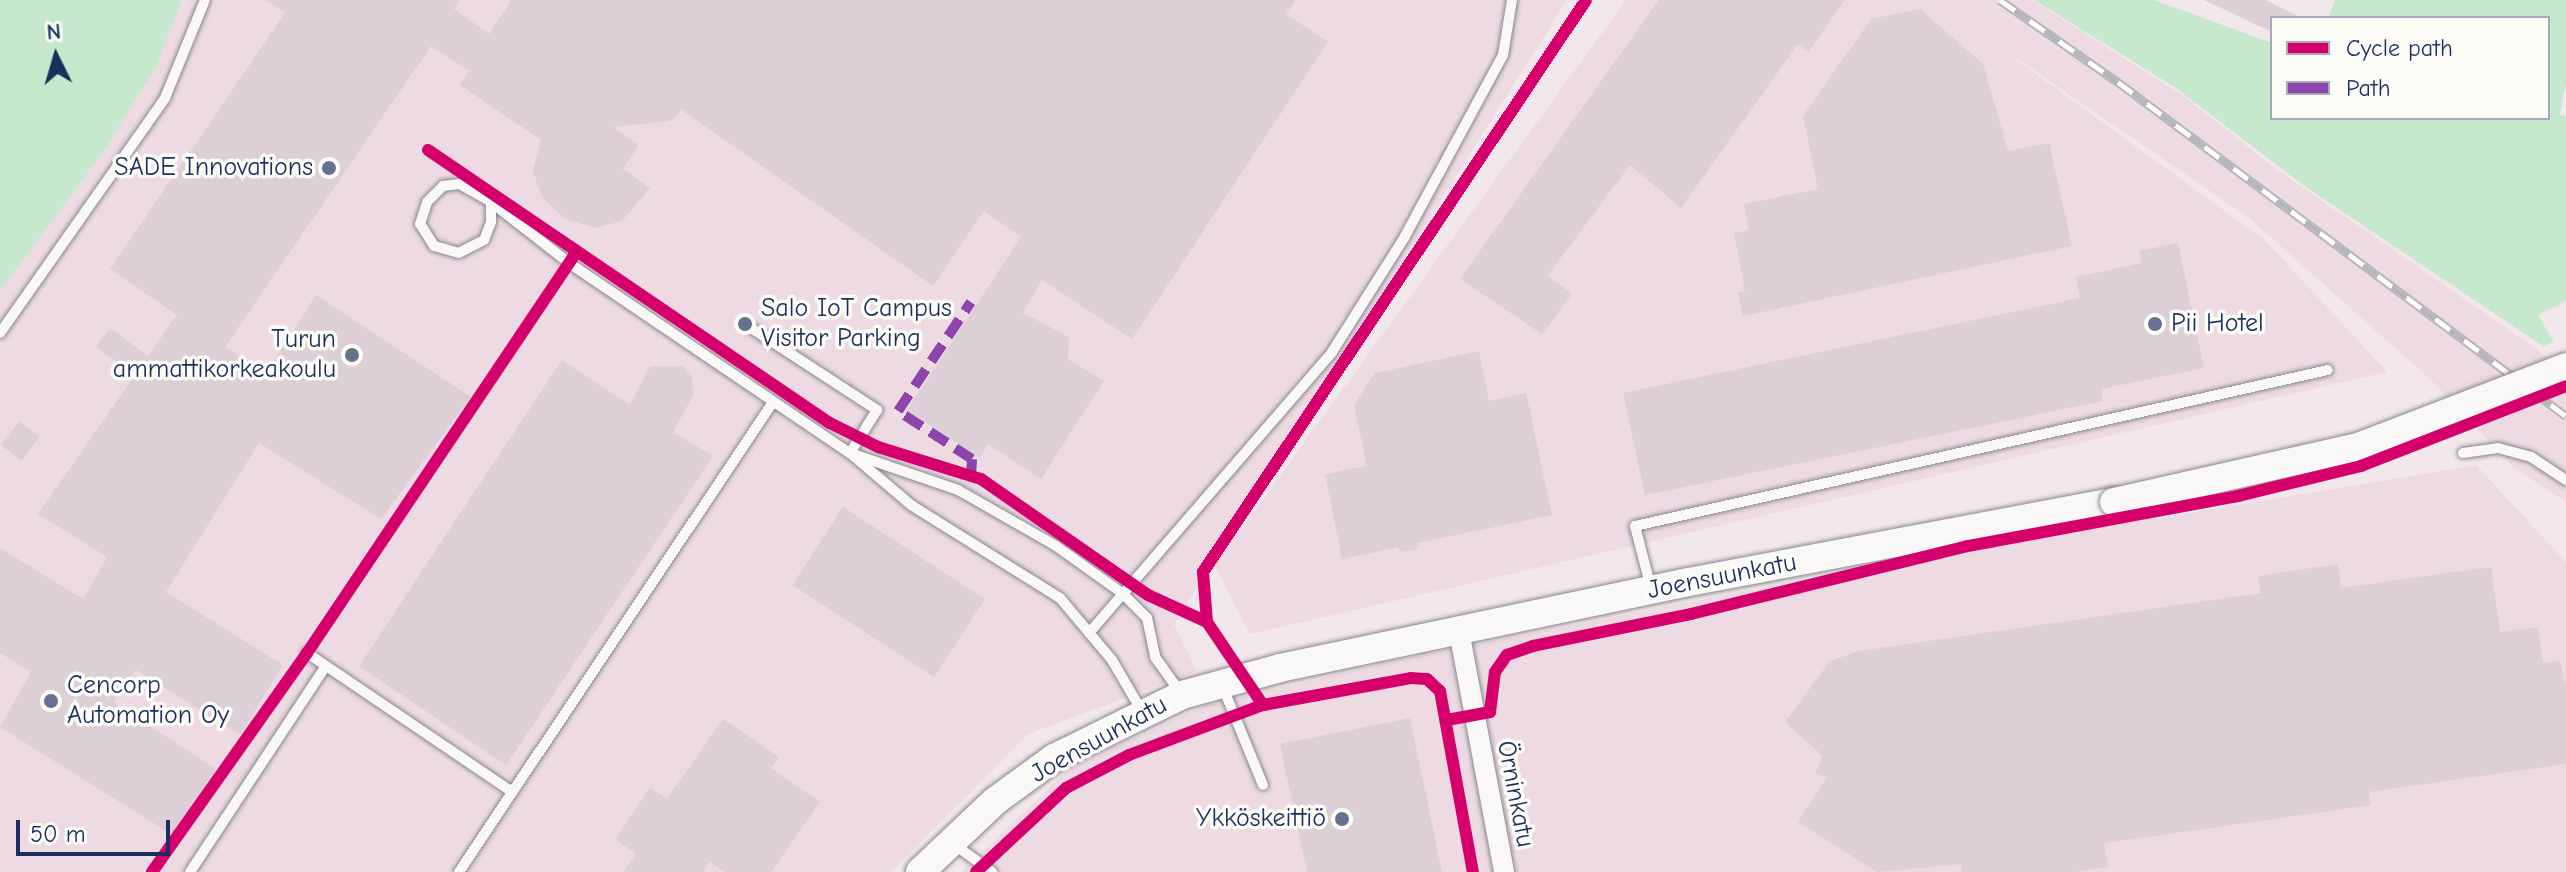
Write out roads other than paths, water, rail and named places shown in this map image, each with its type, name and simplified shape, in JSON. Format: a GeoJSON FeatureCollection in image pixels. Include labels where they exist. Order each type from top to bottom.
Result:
{"type":"FeatureCollection","features":[{"type":"Feature","properties":{"kind":"street","name":"Joensuunkatu"},"geometry":{"type":"LineString","coordinates":[[920,872],[949,840],[1054,758],[1182,695],[1221,683],[1652,590],[2114,502],[2358,447],[2566,367]]}},
{"type":"Feature","properties":{"kind":"street","name":"Örninkatu"},"geometry":{"type":"LineString","coordinates":[[1459,631],[1504,872]]}},
{"type":"Feature","properties":{"kind":"lane"},"geometry":{"type":"LineString","coordinates":[[0,333],[165,98],[205,0]]}},
{"type":"Feature","properties":{"kind":"lane"},"geometry":{"type":"LineString","coordinates":[[1089,633],[1332,352],[1404,238],[1503,55],[1512,0]]}},
{"type":"Feature","properties":{"kind":"lane"},"geometry":{"type":"LineString","coordinates":[[491,202],[491,222],[484,240],[459,253],[434,246],[420,224],[427,202],[443,186],[459,184],[491,202],[569,263],[850,453],[911,505],[1060,598],[1089,633],[1143,713]]}},
{"type":"Feature","properties":{"kind":"lane"},"geometry":{"type":"LineString","coordinates":[[745,324],[877,410],[850,453]]}},
{"type":"Feature","properties":{"kind":"lane"},"geometry":{"type":"LineString","coordinates":[[1652,590],[1635,526],[2328,370]]}},
{"type":"Feature","properties":{"kind":"lane"},"geometry":{"type":"LineString","coordinates":[[459,872],[773,402]]}},
{"type":"Feature","properties":{"kind":"lane"},"geometry":{"type":"LineString","coordinates":[[2463,453],[2498,448],[2531,457],[2566,480]]}},
{"type":"Feature","properties":{"kind":"lane"},"geometry":{"type":"LineString","coordinates":[[850,453],[958,490],[1056,546],[1122,593],[1147,618],[1155,657],[1182,695]]}},
{"type":"Feature","properties":{"kind":"lane"},"geometry":{"type":"LineString","coordinates":[[307,653],[512,792]]}},
{"type":"Feature","properties":{"kind":"lane"},"geometry":{"type":"LineString","coordinates":[[190,872],[325,667]]}},
{"type":"Feature","properties":{"kind":"lane"},"geometry":{"type":"LineString","coordinates":[[1221,683],[1263,785]]}},
{"type":"Feature","properties":{"kind":"lane"},"geometry":{"type":"LineString","coordinates":[[949,840],[992,872]]}},
{"type":"Feature","properties":{"kind":"railway"},"geometry":{"type":"LineString","coordinates":[[2000,0],[2118,82],[2566,416]]}},
{"type":"Feature","properties":{"kind":"place","name":"SADE Innovations"},"geometry":{"type":"Point","coordinates":[329,168]}},
{"type":"Feature","properties":{"kind":"place","name":"Salo IoT Campus Visitor Parking"},"geometry":{"type":"Point","coordinates":[745,324]}},
{"type":"Feature","properties":{"kind":"place","name":"Pii Hotel"},"geometry":{"type":"Point","coordinates":[2155,324]}},
{"type":"Feature","properties":{"kind":"place","name":"Turun ammattikorkeakoulu"},"geometry":{"type":"Point","coordinates":[352,355]}},
{"type":"Feature","properties":{"kind":"place","name":"Cencorp Automation Oy"},"geometry":{"type":"Point","coordinates":[51,701]}},
{"type":"Feature","properties":{"kind":"place","name":"Ykköskeittiö"},"geometry":{"type":"Point","coordinates":[1342,819]}}]}
